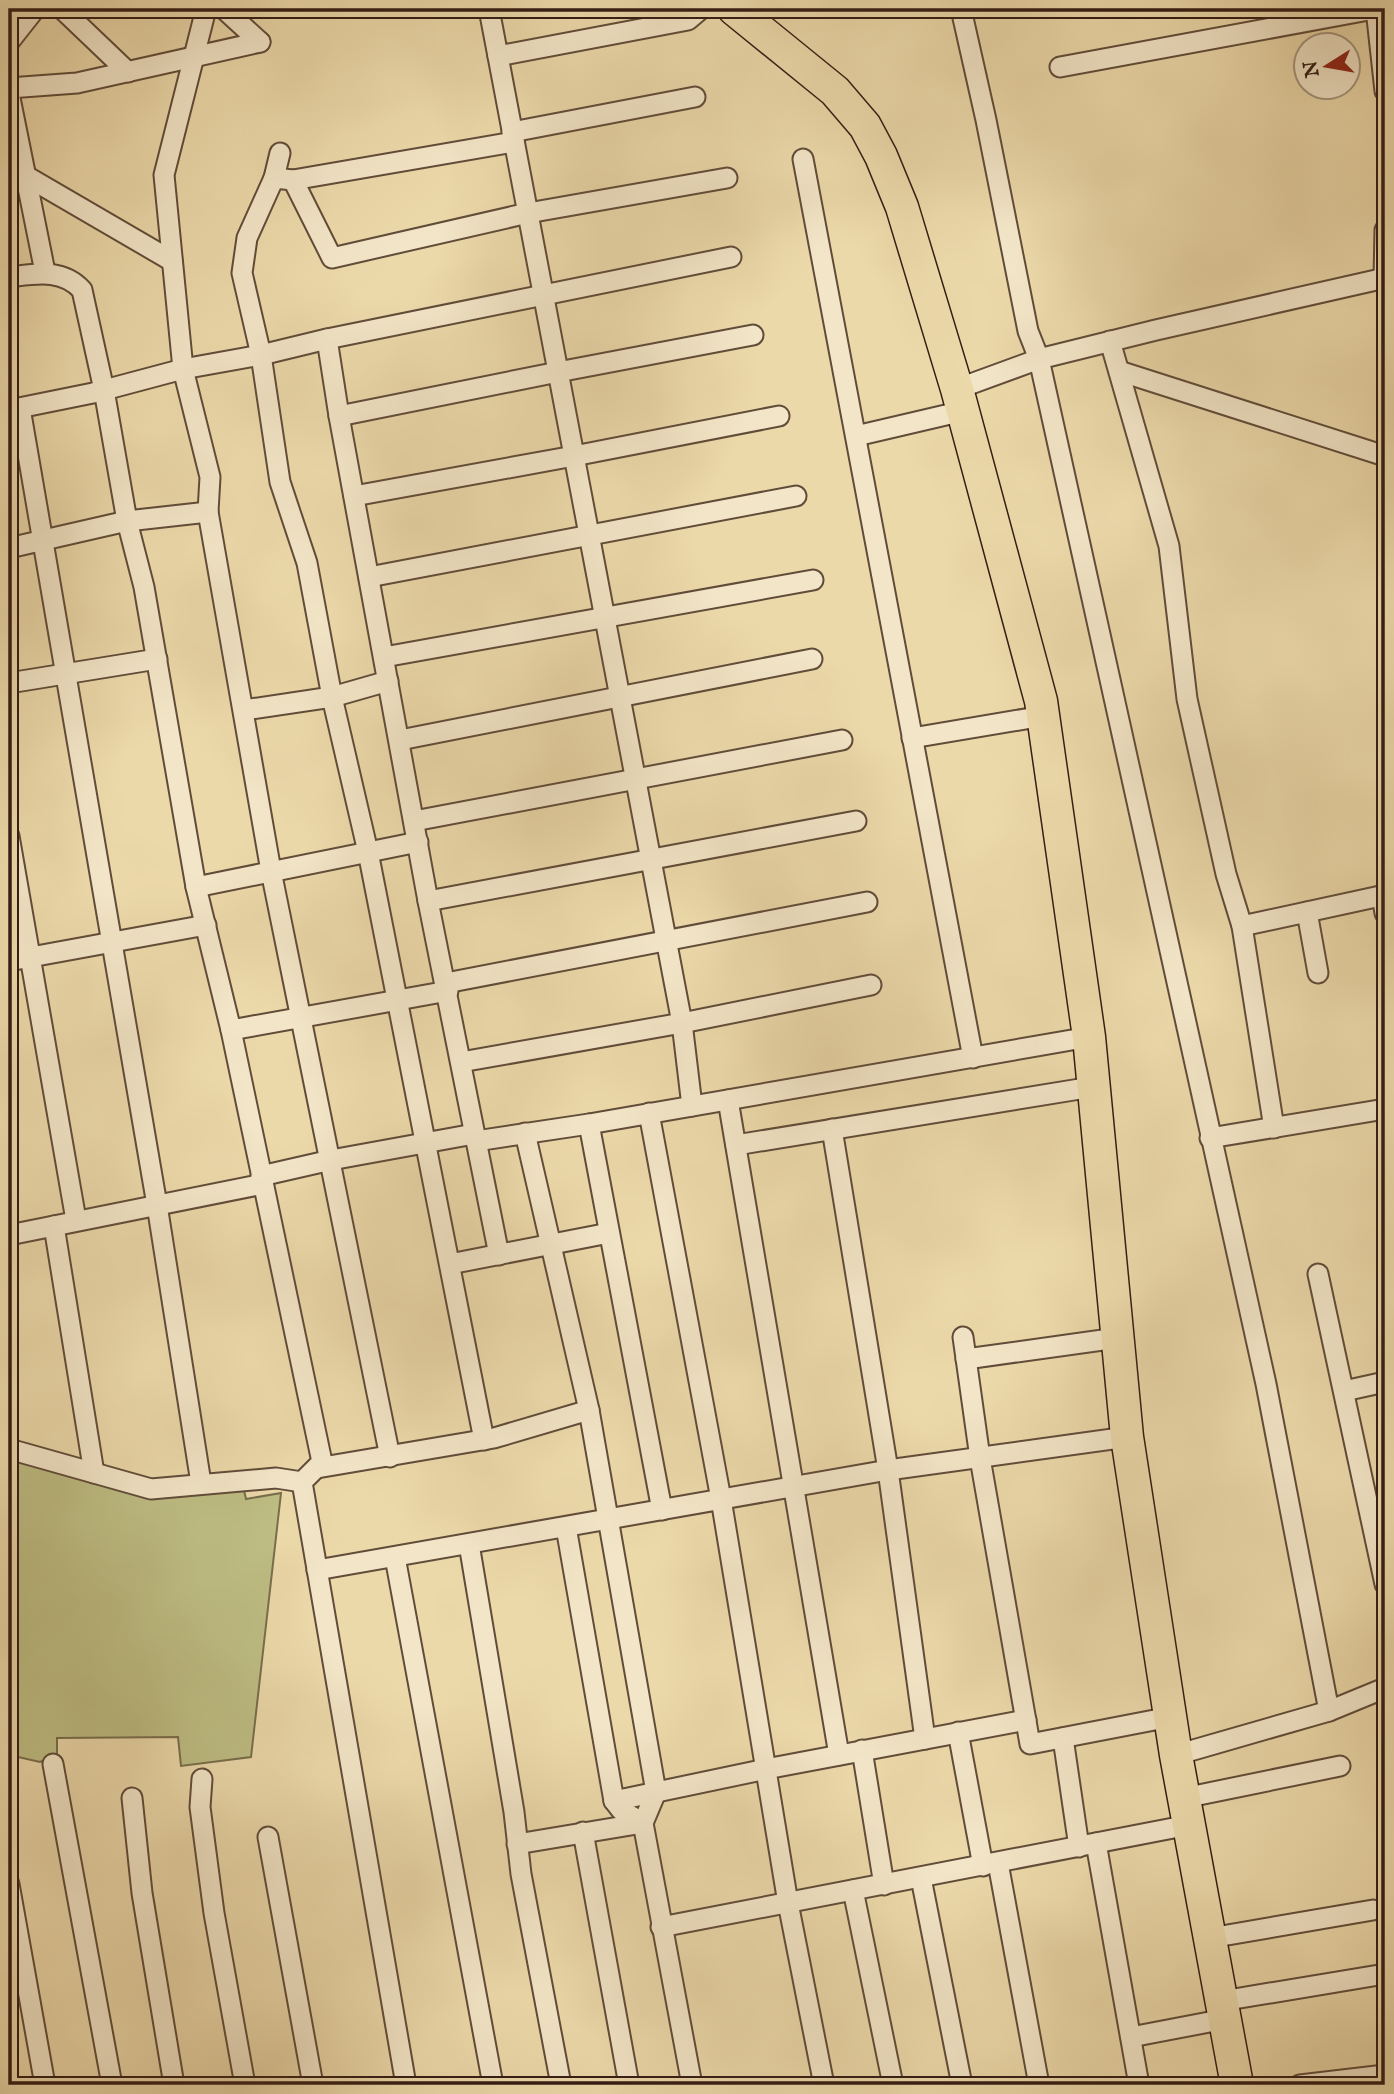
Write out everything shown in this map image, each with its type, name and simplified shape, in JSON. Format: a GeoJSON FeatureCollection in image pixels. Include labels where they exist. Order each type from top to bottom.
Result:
{"type":"FeatureCollection","features":[{"type":"Feature","properties":{"kind":"main road"},"geometry":{"type":"LineString","coordinates":[[734,9],[835,91],[865,126],[881,156],[902,207],[960,400],[1043,716],[1089,1037],[1127,1437],[1176,1755],[1237,2085]]}},
{"type":"Feature","properties":{"kind":"street"},"geometry":{"type":"LineString","coordinates":[[9,42],[35,9]]}},
{"type":"Feature","properties":{"kind":"street"},"geometry":{"type":"LineString","coordinates":[[62,9],[128,72]]}},
{"type":"Feature","properties":{"kind":"street"},"geometry":{"type":"LineString","coordinates":[[206,9],[164,176],[183,369],[209,477],[208,512],[271,871],[303,1018],[390,1457]]}},
{"type":"Feature","properties":{"kind":"street"},"geometry":{"type":"LineString","coordinates":[[45,272],[9,91],[77,83],[260,42],[224,9]]}},
{"type":"Feature","properties":{"kind":"street"},"geometry":{"type":"LineString","coordinates":[[489,9],[682,1023],[692,1106]]}},
{"type":"Feature","properties":{"kind":"street"},"geometry":{"type":"LineString","coordinates":[[498,56],[688,20],[701,9]]}},
{"type":"Feature","properties":{"kind":"street"},"geometry":{"type":"LineString","coordinates":[[961,9],[1028,331],[1039,359],[1266,1384],[1329,1711]]}},
{"type":"Feature","properties":{"kind":"street"},"geometry":{"type":"LineString","coordinates":[[1060,68],[1375,9],[1385,91]]}},
{"type":"Feature","properties":{"kind":"street"},"geometry":{"type":"LineString","coordinates":[[484,1440],[368,852],[332,697],[307,563],[280,482],[261,355],[242,273],[247,238],[284,179],[513,137],[695,97]]}},
{"type":"Feature","properties":{"kind":"street"},"geometry":{"type":"LineString","coordinates":[[280,153],[284,179],[332,258],[528,213],[727,178]]}},
{"type":"Feature","properties":{"kind":"street"},"geometry":{"type":"LineString","coordinates":[[803,159],[973,1058]]}},
{"type":"Feature","properties":{"kind":"street"},"geometry":{"type":"LineString","coordinates":[[26,176],[172,261]]}},
{"type":"Feature","properties":{"kind":"street"},"geometry":{"type":"LineString","coordinates":[[856,436],[960,400],[1039,359],[1385,278],[1385,230]]}},
{"type":"Feature","properties":{"kind":"street"},"geometry":{"type":"LineString","coordinates":[[201,1483],[67,674],[15,409],[104,390],[183,369],[731,257]]}},
{"type":"Feature","properties":{"kind":"street"},"geometry":{"type":"LineString","coordinates":[[9,278],[45,272],[73,279],[82,289],[104,390],[127,521],[145,587],[196,887],[230,1030],[322,1462],[302,1482],[406,2085]]}},
{"type":"Feature","properties":{"kind":"street"},"geometry":{"type":"LineString","coordinates":[[339,416],[753,335]]}},
{"type":"Feature","properties":{"kind":"street"},"geometry":{"type":"LineString","coordinates":[[327,339],[428,901],[499,1255]]}},
{"type":"Feature","properties":{"kind":"street"},"geometry":{"type":"LineString","coordinates":[[1110,341],[1169,546],[1187,699],[1226,874],[1242,926],[1274,1128]]}},
{"type":"Feature","properties":{"kind":"street"},"geometry":{"type":"LineString","coordinates":[[1119,371],[1385,456]]}},
{"type":"Feature","properties":{"kind":"street"},"geometry":{"type":"LineString","coordinates":[[354,496],[779,416]]}},
{"type":"Feature","properties":{"kind":"street"},"geometry":{"type":"LineString","coordinates":[[369,577],[796,496]]}},
{"type":"Feature","properties":{"kind":"street"},"geometry":{"type":"LineString","coordinates":[[9,548],[127,521],[208,512]]}},
{"type":"Feature","properties":{"kind":"street"},"geometry":{"type":"LineString","coordinates":[[384,657],[813,580]]}},
{"type":"Feature","properties":{"kind":"street"},"geometry":{"type":"LineString","coordinates":[[9,683],[157,659]]}},
{"type":"Feature","properties":{"kind":"street"},"geometry":{"type":"LineString","coordinates":[[400,740],[812,659]]}},
{"type":"Feature","properties":{"kind":"street"},"geometry":{"type":"LineString","coordinates":[[244,710],[332,697],[388,681]]}},
{"type":"Feature","properties":{"kind":"street"},"geometry":{"type":"LineString","coordinates":[[912,738],[1043,716]]}},
{"type":"Feature","properties":{"kind":"street"},"geometry":{"type":"LineString","coordinates":[[414,821],[842,740]]}},
{"type":"Feature","properties":{"kind":"street"},"geometry":{"type":"LineString","coordinates":[[428,901],[856,821]]}},
{"type":"Feature","properties":{"kind":"street"},"geometry":{"type":"LineString","coordinates":[[9,835],[76,1220]]}},
{"type":"Feature","properties":{"kind":"street"},"geometry":{"type":"LineString","coordinates":[[196,887],[418,842]]}},
{"type":"Feature","properties":{"kind":"street"},"geometry":{"type":"LineString","coordinates":[[1242,926],[1307,912],[1384,901]]}},
{"type":"Feature","properties":{"kind":"street"},"geometry":{"type":"LineString","coordinates":[[230,1030],[397,1001],[447,987],[867,902]]}},
{"type":"Feature","properties":{"kind":"street"},"geometry":{"type":"LineString","coordinates":[[1307,912],[1318,973]]}},
{"type":"Feature","properties":{"kind":"street"},"geometry":{"type":"LineString","coordinates":[[9,961],[206,925]]}},
{"type":"Feature","properties":{"kind":"street"},"geometry":{"type":"LineString","coordinates":[[461,1062],[682,1023],[872,985]]}},
{"type":"Feature","properties":{"kind":"street"},"geometry":{"type":"LineString","coordinates":[[9,1235],[157,1205],[331,1160],[425,1143],[589,1124],[1089,1037]]}},
{"type":"Feature","properties":{"kind":"street"},"geometry":{"type":"LineString","coordinates":[[736,1145],[1092,1087]]}},
{"type":"Feature","properties":{"kind":"street"},"geometry":{"type":"LineString","coordinates":[[728,1100],[839,1755]]}},
{"type":"Feature","properties":{"kind":"street"},"geometry":{"type":"LineString","coordinates":[[1210,1138],[1385,1110]]}},
{"type":"Feature","properties":{"kind":"street"},"geometry":{"type":"LineString","coordinates":[[649,1113],[721,1499],[788,1903],[824,2085]]}},
{"type":"Feature","properties":{"kind":"street"},"geometry":{"type":"LineString","coordinates":[[589,1124],[662,1510]]}},
{"type":"Feature","properties":{"kind":"street"},"geometry":{"type":"LineString","coordinates":[[832,1129],[888,1470],[925,1739]]}},
{"type":"Feature","properties":{"kind":"street"},"geometry":{"type":"LineString","coordinates":[[525,1133],[589,1410],[609,1519],[656,1792],[643,1823],[692,2085]]}},
{"type":"Feature","properties":{"kind":"street"},"geometry":{"type":"LineString","coordinates":[[54,1226],[94,1473]]}},
{"type":"Feature","properties":{"kind":"street"},"geometry":{"type":"LineString","coordinates":[[450,1264],[608,1233]]}},
{"type":"Feature","properties":{"kind":"street"},"geometry":{"type":"LineString","coordinates":[[1318,1274],[1385,1584]]}},
{"type":"Feature","properties":{"kind":"street"},"geometry":{"type":"LineString","coordinates":[[963,1337],[980,1458],[1030,1744],[1170,1717]]}},
{"type":"Feature","properties":{"kind":"street"},"geometry":{"type":"LineString","coordinates":[[966,1359],[1117,1338]]}},
{"type":"Feature","properties":{"kind":"street"},"geometry":{"type":"LineString","coordinates":[[1344,1391],[1385,1382]]}},
{"type":"Feature","properties":{"kind":"street"},"geometry":{"type":"LineString","coordinates":[[317,1468],[484,1440],[589,1410]]}},
{"type":"Feature","properties":{"kind":"street"},"geometry":{"type":"LineString","coordinates":[[317,1570],[888,1470],[1127,1437]]}},
{"type":"Feature","properties":{"kind":"street"},"geometry":{"type":"LineString","coordinates":[[9,1449],[151,1489],[276,1478],[302,1482]]}},
{"type":"Feature","properties":{"kind":"street"},"geometry":{"type":"LineString","coordinates":[[566,1527],[614,1801],[621,1810],[643,1823]]}},
{"type":"Feature","properties":{"kind":"street"},"geometry":{"type":"LineString","coordinates":[[469,1544],[512,1798],[517,1844],[561,2085]]}},
{"type":"Feature","properties":{"kind":"street"},"geometry":{"type":"LineString","coordinates":[[395,1557],[493,2085]]}},
{"type":"Feature","properties":{"kind":"street"},"geometry":{"type":"LineString","coordinates":[[1176,1755],[1329,1711],[1385,1688]]}},
{"type":"Feature","properties":{"kind":"street"},"geometry":{"type":"LineString","coordinates":[[614,1801],[862,1750],[1026,1720]]}},
{"type":"Feature","properties":{"kind":"street"},"geometry":{"type":"LineString","coordinates":[[958,1732],[991,1864],[1039,2085]]}},
{"type":"Feature","properties":{"kind":"street"},"geometry":{"type":"LineString","coordinates":[[1063,1738],[1131,2037],[1139,2085]]}},
{"type":"Feature","properties":{"kind":"street"},"geometry":{"type":"LineString","coordinates":[[862,1750],[884,1885]]}},
{"type":"Feature","properties":{"kind":"street"},"geometry":{"type":"LineString","coordinates":[[53,1764],[112,2085]]}},
{"type":"Feature","properties":{"kind":"street"},"geometry":{"type":"LineString","coordinates":[[661,1927],[1087,1845],[1340,1766]]}},
{"type":"Feature","properties":{"kind":"street"},"geometry":{"type":"LineString","coordinates":[[202,1779],[200,1807],[214,1913],[245,2085]]}},
{"type":"Feature","properties":{"kind":"street"},"geometry":{"type":"LineString","coordinates":[[132,1798],[142,1893],[174,2085]]}},
{"type":"Feature","properties":{"kind":"street"},"geometry":{"type":"LineString","coordinates":[[517,1844],[643,1823]]}},
{"type":"Feature","properties":{"kind":"street"},"geometry":{"type":"LineString","coordinates":[[583,1832],[629,2085]]}},
{"type":"Feature","properties":{"kind":"street"},"geometry":{"type":"LineString","coordinates":[[268,1837],[313,2085]]}},
{"type":"Feature","properties":{"kind":"street"},"geometry":{"type":"LineString","coordinates":[[921,1878],[962,2085]]}},
{"type":"Feature","properties":{"kind":"street"},"geometry":{"type":"LineString","coordinates":[[9,1884],[45,2085]]}},
{"type":"Feature","properties":{"kind":"street"},"geometry":{"type":"LineString","coordinates":[[853,1890],[893,2085]]}},
{"type":"Feature","properties":{"kind":"street"},"geometry":{"type":"LineString","coordinates":[[1210,1938],[1373,1910]]}},
{"type":"Feature","properties":{"kind":"street"},"geometry":{"type":"LineString","coordinates":[[1131,2037],[1224,2010],[1385,1974]]}},
{"type":"Feature","properties":{"kind":"street"},"geometry":{"type":"LineString","coordinates":[[1300,2085],[1385,2075]]}},
{"type":"Feature","properties":{"kind":"green space"},"geometry":{"type":"Polygon","coordinates":[[[9,1457],[151,1497],[243,1486],[246,1499],[281,1493],[251,1757],[181,1766],[178,1737],[57,1738],[57,1755],[40,1762],[9,1755],[9,1457]]]}}]}
